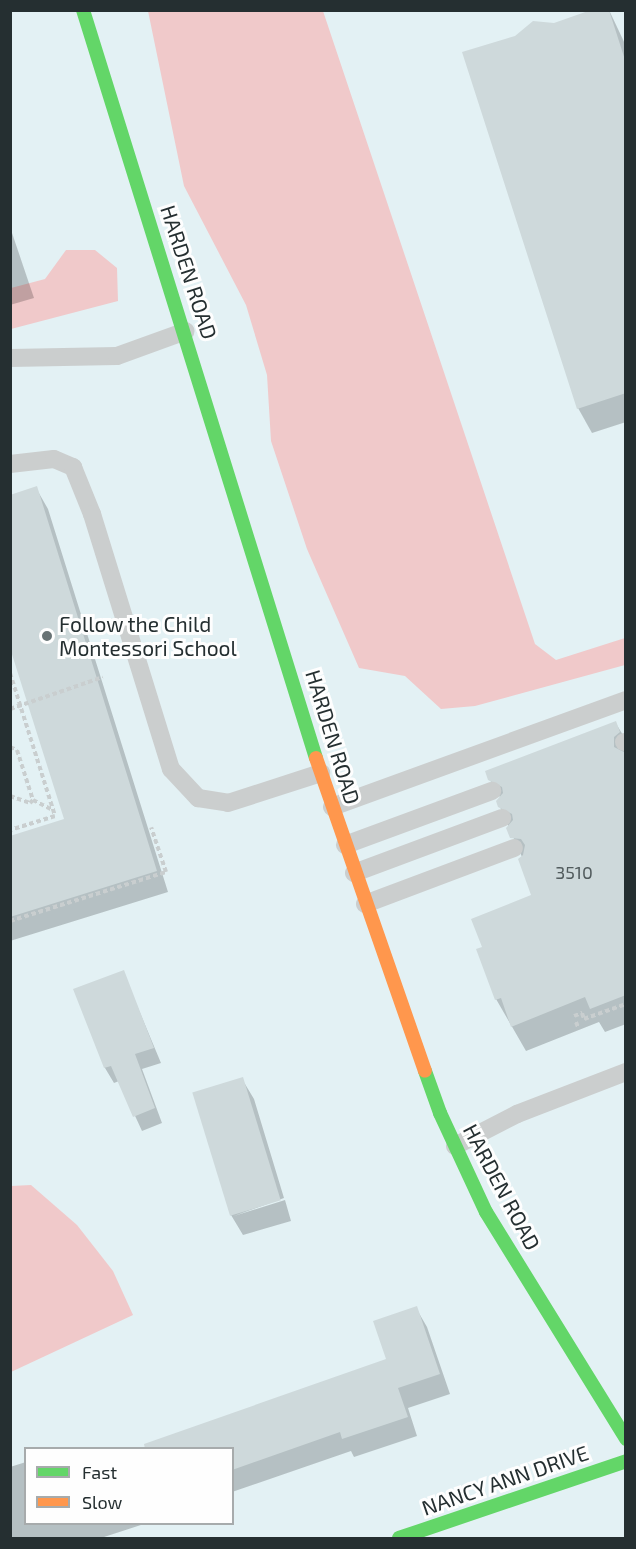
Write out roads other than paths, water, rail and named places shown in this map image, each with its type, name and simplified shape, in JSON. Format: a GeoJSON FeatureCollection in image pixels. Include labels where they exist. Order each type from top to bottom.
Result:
{"type":"FeatureCollection","features":[{"type":"Feature","properties":{"kind":"street","name":"HARDEN ROAD"},"geometry":{"type":"LineString","coordinates":[[83,10],[186,331],[332,807],[365,904],[455,1146],[486,1212],[626,1439]]}},
{"type":"Feature","properties":{"kind":"street","name":"NANCY ANN DRIVE"},"geometry":{"type":"LineString","coordinates":[[399,1539],[626,1461]]}},
{"type":"Feature","properties":{"kind":"lane"},"geometry":{"type":"LineString","coordinates":[[10,358],[117,356],[186,331]]}},
{"type":"Feature","properties":{"kind":"lane"},"geometry":{"type":"LineString","coordinates":[[10,464],[54,459],[73,467],[92,514],[171,769],[198,798],[228,803],[321,773]]}},
{"type":"Feature","properties":{"kind":"lane"},"geometry":{"type":"LineString","coordinates":[[332,807],[626,700]]}},
{"type":"Feature","properties":{"kind":"lane"},"geometry":{"type":"LineString","coordinates":[[345,845],[492,791]]}},
{"type":"Feature","properties":{"kind":"lane"},"geometry":{"type":"LineString","coordinates":[[354,873],[502,818]]}},
{"type":"Feature","properties":{"kind":"lane"},"geometry":{"type":"LineString","coordinates":[[365,904],[514,848]]}},
{"type":"Feature","properties":{"kind":"lane"},"geometry":{"type":"LineString","coordinates":[[455,1146],[517,1114],[626,1072]]}},
{"type":"Feature","properties":{"kind":"place","name":"Follow the Child Montessori School"},"geometry":{"type":"Point","coordinates":[47,636]}}]}
